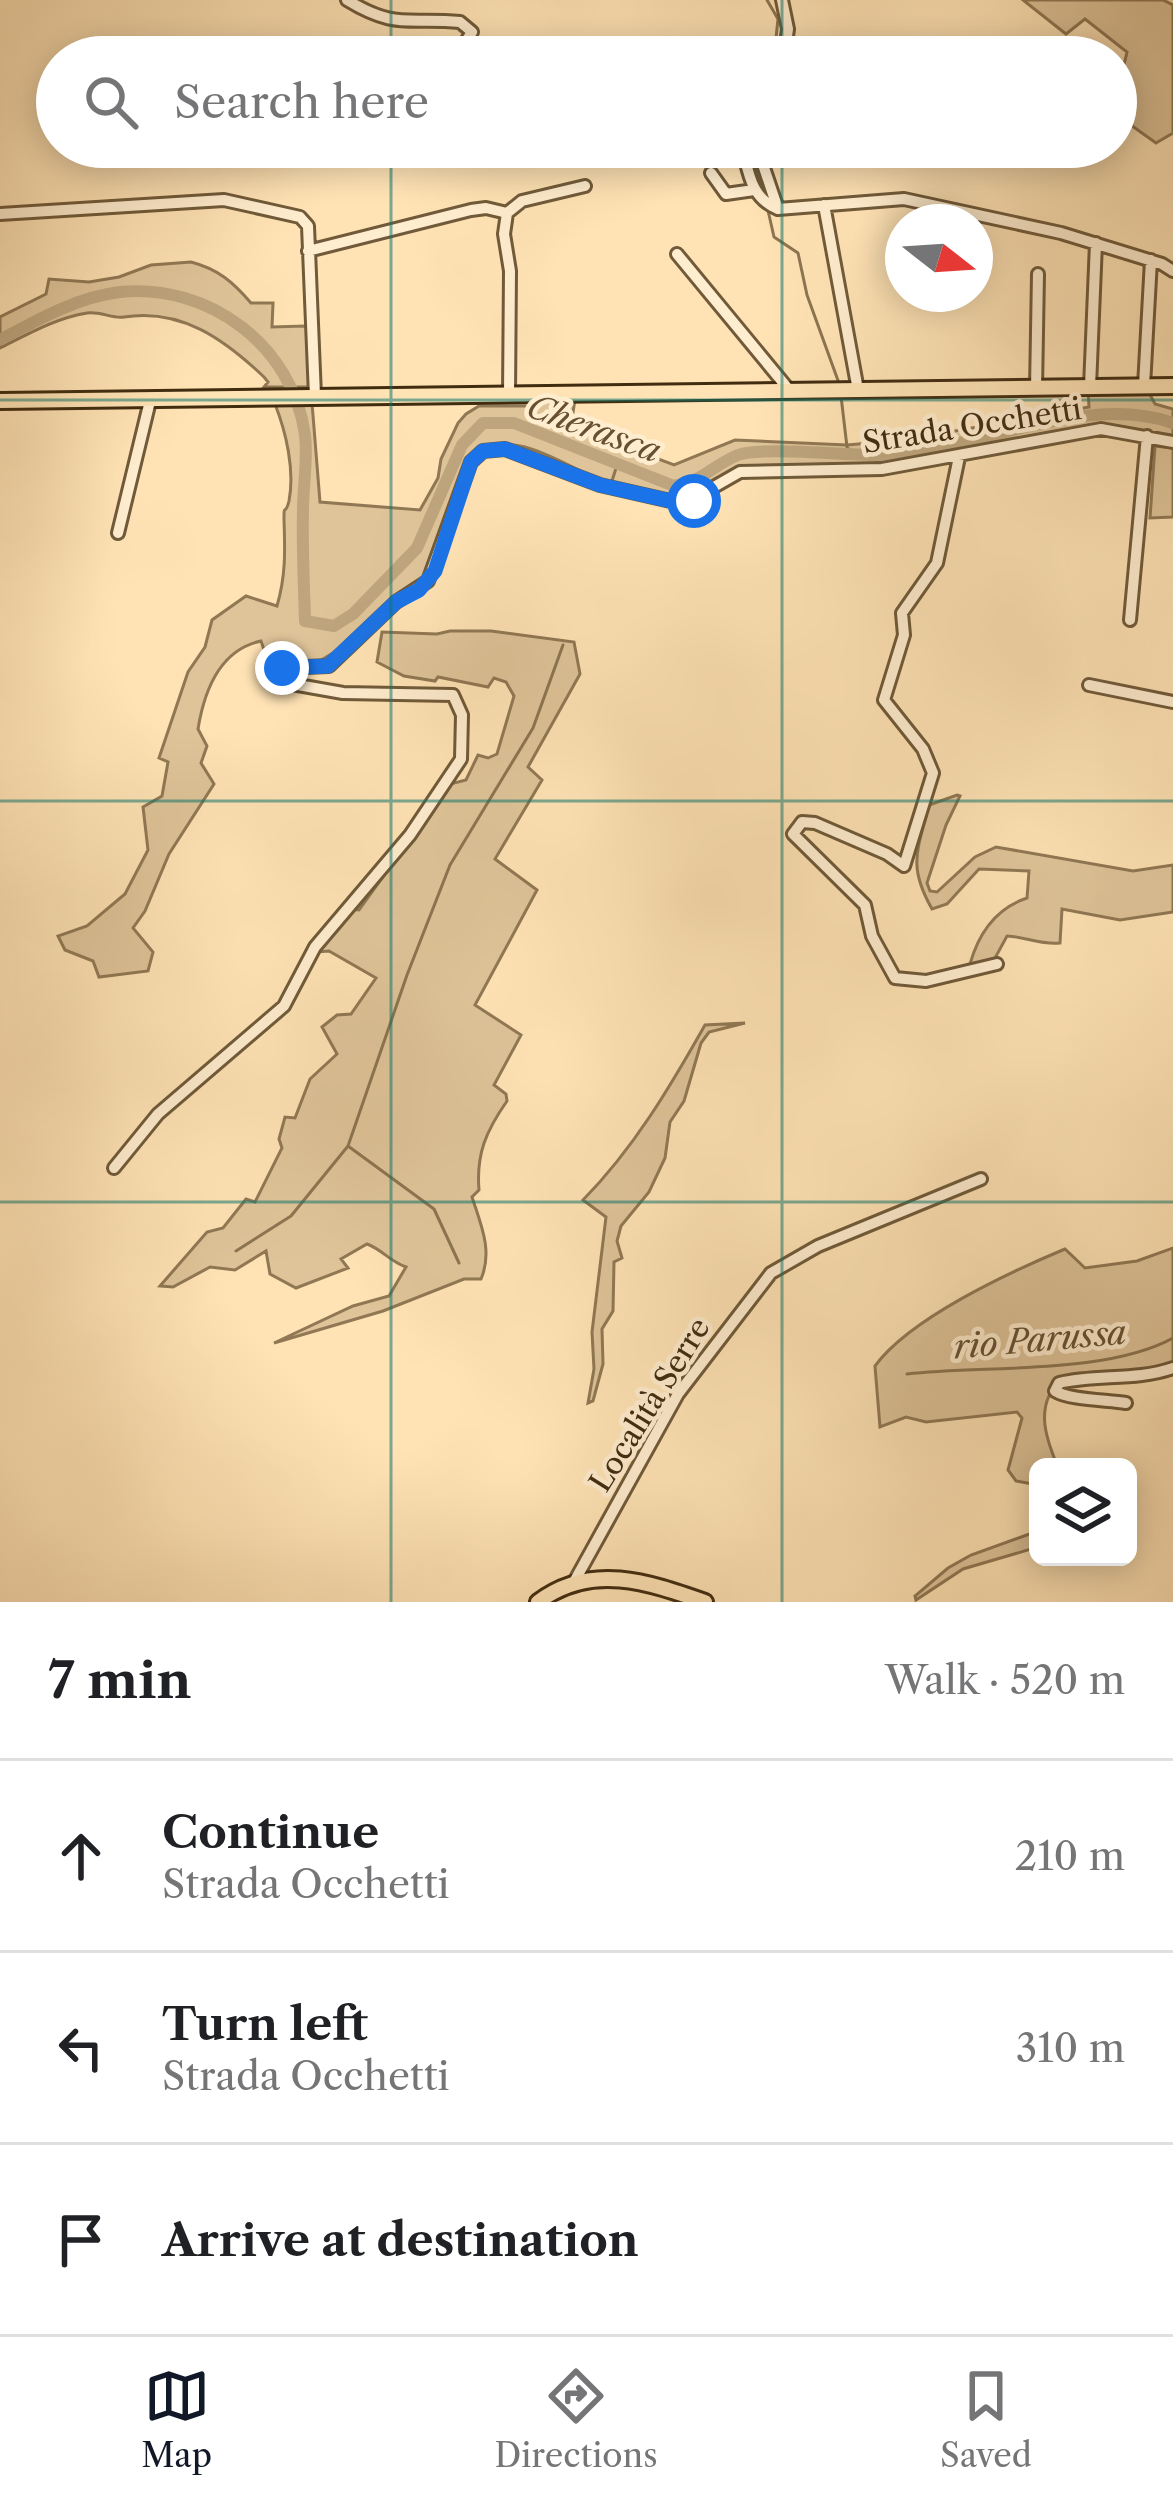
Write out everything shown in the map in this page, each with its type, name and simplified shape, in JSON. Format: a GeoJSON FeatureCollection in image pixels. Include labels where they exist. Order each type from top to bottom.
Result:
{"type":"FeatureCollection","features":[{"type":"Feature","properties":{"kind":"main road"},"geometry":{"type":"LineString","coordinates":[[0,401],[1173,386]]}},
{"type":"Feature","properties":{"kind":"main road"},"geometry":{"type":"LineString","coordinates":[[538,1602],[574,1582],[610,1577],[705,1602]]}},
{"type":"Feature","properties":{"kind":"street"},"geometry":{"type":"LineString","coordinates":[[346,0],[394,22],[460,22],[472,32],[469,36]]}},
{"type":"Feature","properties":{"kind":"street"},"geometry":{"type":"LineString","coordinates":[[782,0],[787,36]]}},
{"type":"Feature","properties":{"kind":"street"},"geometry":{"type":"LineString","coordinates":[[748,168],[754,190],[770,206],[904,200],[1096,243],[1173,271]]}},
{"type":"Feature","properties":{"kind":"street"},"geometry":{"type":"LineString","coordinates":[[762,168],[770,206]]}},
{"type":"Feature","properties":{"kind":"street"},"geometry":{"type":"LineString","coordinates":[[711,173],[726,194],[754,190]]}},
{"type":"Feature","properties":{"kind":"street"},"geometry":{"type":"LineString","coordinates":[[509,395],[507,212],[521,201],[585,186]]}},
{"type":"Feature","properties":{"kind":"street"},"geometry":{"type":"LineString","coordinates":[[0,214],[224,200],[300,217],[308,226],[313,396]]}},
{"type":"Feature","properties":{"kind":"street"},"geometry":{"type":"LineString","coordinates":[[824,205],[841,390]]}},
{"type":"Feature","properties":{"kind":"street"},"geometry":{"type":"LineString","coordinates":[[308,251],[471,210],[507,212]]}},
{"type":"Feature","properties":{"kind":"street"},"geometry":{"type":"LineString","coordinates":[[1090,387],[1096,243]]}},
{"type":"Feature","properties":{"kind":"street"},"geometry":{"type":"LineString","coordinates":[[677,254],[790,392]]}},
{"type":"Feature","properties":{"kind":"street"},"geometry":{"type":"LineString","coordinates":[[1144,386],[1151,260]]}},
{"type":"Feature","properties":{"kind":"street"},"geometry":{"type":"LineString","coordinates":[[1036,388],[1038,274]]}},
{"type":"Feature","properties":{"kind":"street"},"geometry":{"type":"LineString","coordinates":[[118,533],[150,401]]}},
{"type":"Feature","properties":{"kind":"street","name":"Strada Occhetti"},"geometry":{"type":"LineString","coordinates":[[114,1168],[158,1114],[284,1006],[315,946],[410,835],[461,759],[462,716],[453,695],[344,693],[281,682],[274,676],[282,668],[328,666],[396,602],[428,581],[471,462],[483,451],[505,449],[600,485],[684,504],[740,472],[882,469],[959,458],[1084,430],[1173,442]]}},
{"type":"Feature","properties":{"kind":"street"},"geometry":{"type":"LineString","coordinates":[[1130,620],[1147,436]]}},
{"type":"Feature","properties":{"kind":"street"},"geometry":{"type":"LineString","coordinates":[[959,458],[937,563],[902,613],[904,635],[884,700],[916,738],[933,773],[912,831],[909,859],[904,866],[896,864],[887,854],[815,823],[802,823],[793,833],[865,905],[872,936],[895,978],[926,981],[997,964]]}},
{"type":"Feature","properties":{"kind":"street"},"geometry":{"type":"LineString","coordinates":[[1089,685],[1173,702]]}},
{"type":"Feature","properties":{"kind":"street","name":"Località Serre"},"geometry":{"type":"LineString","coordinates":[[574,1582],[678,1394],[771,1273],[818,1246],[981,1179]]}},
{"type":"Feature","properties":{"kind":"street"},"geometry":{"type":"LineString","coordinates":[[1126,1403],[1066,1397],[1055,1391],[1059,1383],[1077,1379],[1148,1376],[1173,1368]]}},
{"type":"Feature","properties":{"kind":"shaded area"},"geometry":{"type":"Polygon","coordinates":[[[1023,0],[1163,0],[1173,5],[1173,133],[1156,143],[1137,129],[1137,36],[1107,36],[1085,19],[1066,34],[1023,0]]]}},
{"type":"Feature","properties":{"kind":"shaded area"},"geometry":{"type":"Polygon","coordinates":[[[191,262],[224,277],[251,303],[273,303],[272,327],[305,326],[311,387],[264,387],[268,382],[264,377],[233,350],[200,329],[164,317],[87,313],[0,348],[0,317],[46,294],[49,279],[89,282],[151,265],[191,262]]]}},
{"type":"Feature","properties":{"kind":"shaded area"},"geometry":{"type":"Polygon","coordinates":[[[1147,389],[1155,404],[1173,409],[1173,438],[1101,426],[888,464],[740,469],[680,499],[605,481],[526,447],[494,445],[479,450],[426,578],[318,662],[284,662],[265,653],[261,641],[234,653],[216,674],[198,729],[207,746],[201,763],[214,784],[169,854],[133,928],[153,952],[148,971],[99,977],[93,961],[65,950],[58,936],[87,926],[125,894],[148,850],[143,807],[162,796],[168,762],[159,758],[188,672],[205,647],[212,620],[246,596],[277,606],[291,477],[275,404],[312,403],[320,502],[420,510],[438,478],[441,459],[458,423],[479,406],[534,406],[537,400],[575,399],[571,426],[674,465],[735,440],[847,445],[904,440],[1089,407],[1088,390],[1147,389]]]}},
{"type":"Feature","properties":{"kind":"shaded area"},"geometry":{"type":"Polygon","coordinates":[[[1155,446],[1173,448],[1173,517],[1150,518],[1155,446]]]}},
{"type":"Feature","properties":{"kind":"shaded area"},"geometry":{"type":"Polygon","coordinates":[[[491,631],[574,642],[580,674],[528,767],[542,780],[495,859],[537,890],[475,1005],[521,1035],[494,1085],[506,1094],[507,1101],[484,1143],[479,1190],[472,1197],[484,1238],[484,1269],[481,1279],[464,1279],[383,1311],[274,1343],[353,1306],[389,1296],[406,1267],[367,1244],[341,1259],[348,1268],[296,1288],[270,1274],[266,1251],[235,1270],[210,1267],[173,1287],[160,1286],[207,1232],[223,1228],[246,1199],[255,1202],[282,1148],[279,1139],[285,1117],[295,1118],[310,1079],[337,1054],[322,1027],[337,1015],[351,1014],[376,978],[329,951],[316,952],[350,909],[359,910],[450,784],[466,780],[478,755],[497,754],[514,696],[506,682],[494,678],[488,687],[438,677],[435,681],[404,676],[377,662],[382,632],[491,631]]]}},
{"type":"Feature","properties":{"kind":"shaded area"},"geometry":{"type":"Polygon","coordinates":[[[957,795],[927,883],[930,891],[937,892],[975,857],[996,847],[1133,871],[1173,865],[1173,912],[1120,920],[1062,909],[1060,943],[1007,936],[994,960],[970,964],[991,923],[1027,898],[1029,871],[979,869],[947,904],[932,909],[919,881],[919,846],[929,805],[957,795]]]}},
{"type":"Feature","properties":{"kind":"shaded area"},"geometry":{"type":"Polygon","coordinates":[[[745,1023],[709,1032],[701,1043],[684,1101],[670,1122],[665,1158],[649,1192],[621,1226],[617,1241],[622,1258],[614,1262],[613,1311],[602,1329],[603,1364],[593,1401],[588,1403],[606,1217],[583,1200],[635,1138],[705,1025],[745,1023]]]}},
{"type":"Feature","properties":{"kind":"shaded area"},"geometry":{"type":"Polygon","coordinates":[[[1173,1248],[1173,1362],[1153,1369],[1062,1378],[1045,1410],[1046,1433],[1055,1458],[1029,1458],[1029,1483],[1016,1481],[1008,1470],[1022,1418],[1017,1412],[926,1422],[906,1417],[880,1427],[875,1366],[936,1314],[1065,1249],[1085,1268],[1137,1261],[1173,1248]]]}},
{"type":"Feature","properties":{"kind":"shaded area"},"geometry":{"type":"Polygon","coordinates":[[[1029,1534],[1029,1550],[963,1569],[916,1600],[948,1568],[1029,1534]]]}},
{"type":"Feature","properties":{"kind":"waterway"},"geometry":{"type":"LineString","coordinates":[[767,0],[778,19],[776,36]]}},
{"type":"Feature","properties":{"kind":"waterway"},"geometry":{"type":"LineString","coordinates":[[756,168],[765,197]]}},
{"type":"Feature","properties":{"kind":"waterway"},"geometry":{"type":"LineString","coordinates":[[767,206],[774,237],[798,253],[807,295],[840,386]]}},
{"type":"Feature","properties":{"kind":"waterway","name":"Cherasca"},"geometry":{"type":"LineString","coordinates":[[0,340],[73,304],[120,292],[185,298],[241,327],[265,348],[297,403],[306,444],[305,621],[334,626],[353,614],[417,548],[462,445],[483,423],[514,423],[674,486],[750,452],[885,455],[1103,414],[1173,423]]}},
{"type":"Feature","properties":{"kind":"waterway"},"geometry":{"type":"LineString","coordinates":[[841,396],[847,447],[852,454]]}},
{"type":"Feature","properties":{"kind":"waterway"},"geometry":{"type":"LineString","coordinates":[[611,484],[618,462]]}},
{"type":"Feature","properties":{"kind":"waterway"},"geometry":{"type":"LineString","coordinates":[[236,1251],[291,1216],[348,1146],[450,865],[533,728],[563,645]]}},
{"type":"Feature","properties":{"kind":"waterway"},"geometry":{"type":"LineString","coordinates":[[348,1146],[434,1209],[459,1263]]}},
{"type":"Feature","properties":{"kind":"waterway","name":"rio Parussa"},"geometry":{"type":"LineString","coordinates":[[907,1374],[1080,1363],[1145,1350],[1173,1338]]}},
{"type":"Feature","properties":{"kind":"route"},"geometry":{"type":"LineString","coordinates":[[282,668],[328,666],[396,602],[428,581],[471,462],[483,451],[505,449],[600,485],[684,504],[694,501]]}}]}
